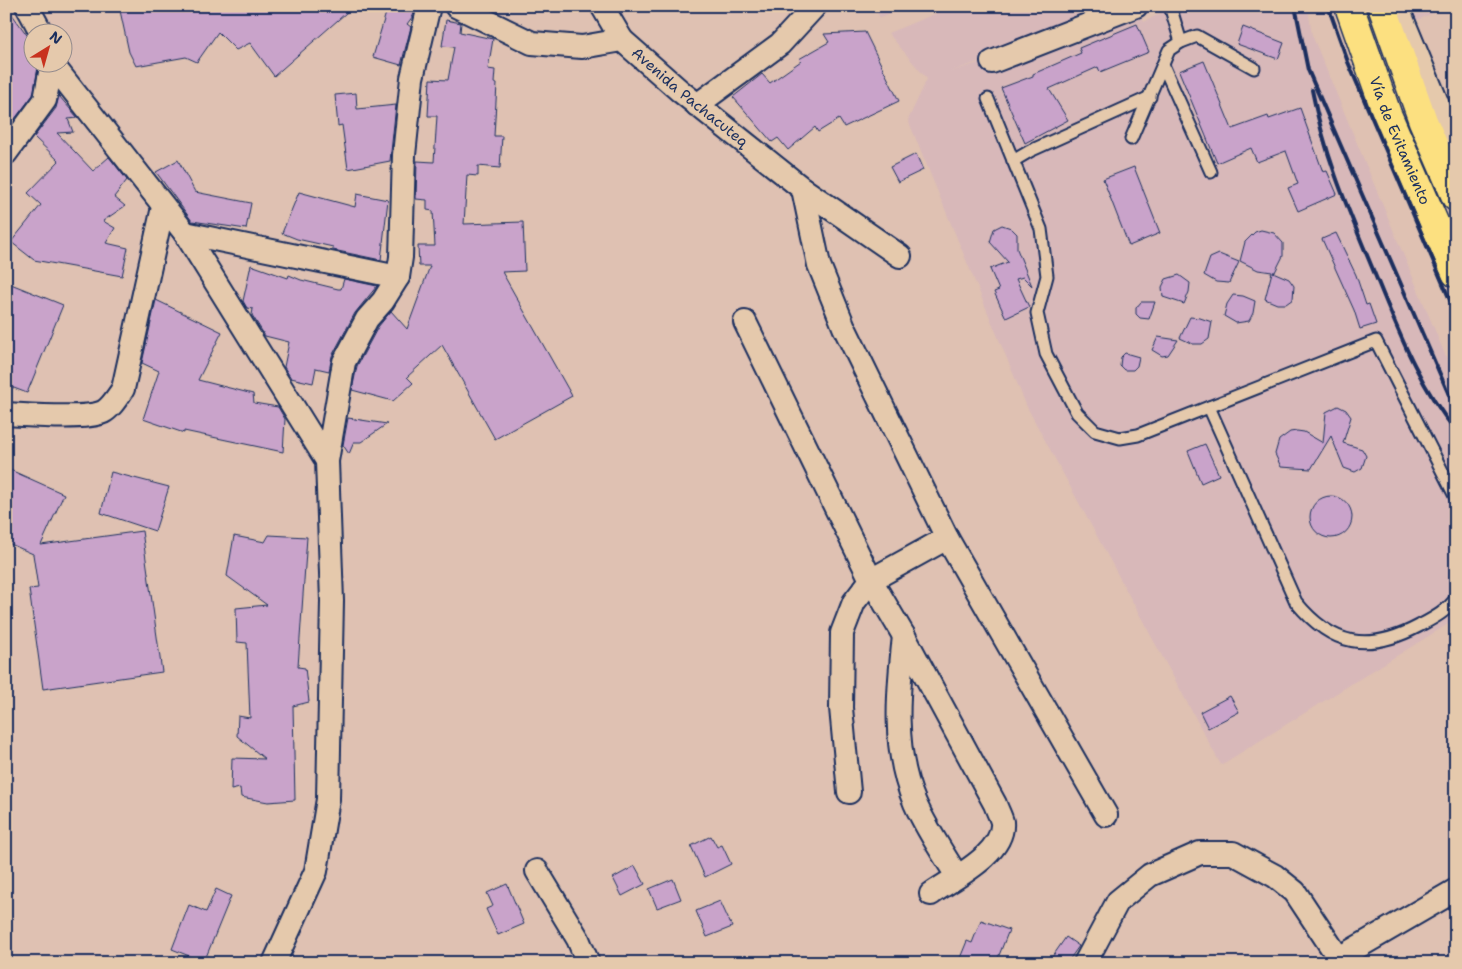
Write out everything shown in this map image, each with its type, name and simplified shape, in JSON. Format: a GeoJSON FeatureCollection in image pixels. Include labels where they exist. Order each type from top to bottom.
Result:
{"type":"FeatureCollection","features":[{"type":"Feature","properties":{"kind":"highway","name":"Vía de Evitamiento"},"geometry":{"type":"LineString","coordinates":[[1349,6],[1387,114],[1456,273]]}},
{"type":"Feature","properties":{"kind":"highway","name":"Vía de Evitamiento"},"geometry":{"type":"LineString","coordinates":[[1382,6],[1423,121],[1456,197]]}},
{"type":"Feature","properties":{"kind":"street"},"geometry":{"type":"LineString","coordinates":[[27,6],[36,22]]}},
{"type":"Feature","properties":{"kind":"street"},"geometry":{"type":"LineString","coordinates":[[274,963],[316,871],[328,799],[332,601],[327,461],[344,362],[367,319],[383,300],[398,277],[401,257],[404,155],[412,78],[429,6]]}},
{"type":"Feature","properties":{"kind":"street","name":"Avenida Pachacuteq"},"geometry":{"type":"LineString","coordinates":[[456,6],[532,43],[582,47],[622,40],[697,105],[803,189],[900,256]]}},
{"type":"Feature","properties":{"kind":"street"},"geometry":{"type":"LineString","coordinates":[[602,6],[622,40]]}},
{"type":"Feature","properties":{"kind":"street"},"geometry":{"type":"LineString","coordinates":[[697,105],[780,44],[815,6]]}},
{"type":"Feature","properties":{"kind":"street"},"geometry":{"type":"LineString","coordinates":[[992,62],[1136,6]]}},
{"type":"Feature","properties":{"kind":"street"},"geometry":{"type":"LineString","coordinates":[[1397,6],[1456,148]]}},
{"type":"Feature","properties":{"kind":"street"},"geometry":{"type":"LineString","coordinates":[[6,154],[45,100],[51,72]]}},
{"type":"Feature","properties":{"kind":"street"},"geometry":{"type":"LineString","coordinates":[[59,72],[185,233],[327,461]]}},
{"type":"Feature","properties":{"kind":"street"},"geometry":{"type":"LineString","coordinates":[[803,189],[819,265],[844,327],[947,538],[1106,815]]}},
{"type":"Feature","properties":{"kind":"street"},"geometry":{"type":"LineString","coordinates":[[6,414],[81,415],[103,412],[115,400],[123,389],[163,207]]}},
{"type":"Feature","properties":{"kind":"street"},"geometry":{"type":"LineString","coordinates":[[185,233],[398,277]]}},
{"type":"Feature","properties":{"kind":"street"},"geometry":{"type":"LineString","coordinates":[[745,322],[871,580],[904,636],[995,804],[1002,822],[999,841],[988,855],[931,894]]}},
{"type":"Feature","properties":{"kind":"street"},"geometry":{"type":"LineString","coordinates":[[849,792],[842,708],[842,633],[854,602],[871,580],[947,538]]}},
{"type":"Feature","properties":{"kind":"street"},"geometry":{"type":"LineString","coordinates":[[904,636],[898,687],[898,725],[903,761],[914,802],[956,876]]}},
{"type":"Feature","properties":{"kind":"street"},"geometry":{"type":"LineString","coordinates":[[1085,963],[1118,901],[1150,875],[1200,853],[1233,852],[1275,876],[1295,892],[1340,961],[1456,890]]}},
{"type":"Feature","properties":{"kind":"street"},"geometry":{"type":"LineString","coordinates":[[537,871],[578,939],[588,963]]}},
{"type":"Feature","properties":{"kind":"lane"},"geometry":{"type":"LineString","coordinates":[[1170,6],[1181,42]]}},
{"type":"Feature","properties":{"kind":"lane"},"geometry":{"type":"LineString","coordinates":[[1131,139],[1169,50],[1181,42],[1196,36],[1254,68]]}},
{"type":"Feature","properties":{"kind":"lane"},"geometry":{"type":"LineString","coordinates":[[1163,65],[1211,172]]}},
{"type":"Feature","properties":{"kind":"lane"},"geometry":{"type":"LineString","coordinates":[[1014,161],[1030,151],[1150,97]]}},
{"type":"Feature","properties":{"kind":"lane"},"geometry":{"type":"LineString","coordinates":[[988,99],[1041,229],[1046,276],[1038,313],[1046,354],[1077,413],[1096,431],[1120,438],[1138,435],[1376,341],[1456,498]]}},
{"type":"Feature","properties":{"kind":"lane"},"geometry":{"type":"LineString","coordinates":[[1209,407],[1296,602],[1312,621],[1336,637],[1361,642],[1387,641],[1434,618],[1456,598]]}},
{"type":"Feature","properties":{"kind":"shaded area"},"geometry":{"type":"Polygon","coordinates":[[[629,6],[810,6],[631,11],[629,6]]]}},
{"type":"Feature","properties":{"kind":"shaded area"},"geometry":{"type":"Polygon","coordinates":[[[872,6],[917,6],[880,17],[872,6]]]}},
{"type":"Feature","properties":{"kind":"shaded area"},"geometry":{"type":"Polygon","coordinates":[[[954,6],[1133,6],[950,72],[1139,11],[1144,22],[1175,6],[1281,6],[1281,10],[1308,8],[1312,35],[1456,381],[1456,619],[1221,765],[1027,407],[908,120],[927,79],[888,33],[954,6]]]}},
{"type":"Feature","properties":{"kind":"shaded area"},"geometry":{"type":"Polygon","coordinates":[[[1404,6],[1449,6],[1411,23],[1404,6]]]}},
{"type":"Feature","properties":{"kind":"building"},"geometry":{"type":"Polygon","coordinates":[[[6,6],[22,28],[22,72],[37,72],[33,95],[14,120],[6,111],[6,6]]]}},
{"type":"Feature","properties":{"kind":"building"},"geometry":{"type":"Polygon","coordinates":[[[119,6],[354,6],[274,76],[250,43],[236,50],[218,32],[197,62],[186,57],[136,66],[129,52],[119,6]]]}},
{"type":"Feature","properties":{"kind":"building"},"geometry":{"type":"Polygon","coordinates":[[[388,6],[415,6],[413,16],[407,24],[411,27],[401,65],[373,57],[388,6]]]}},
{"type":"Feature","properties":{"kind":"building"},"geometry":{"type":"Polygon","coordinates":[[[446,20],[461,23],[460,32],[493,39],[488,69],[495,70],[494,83],[497,84],[494,136],[502,136],[500,168],[478,166],[478,176],[467,175],[464,224],[523,222],[525,271],[502,272],[572,396],[495,439],[442,345],[407,377],[413,383],[393,401],[352,390],[357,366],[378,327],[391,311],[407,329],[430,266],[419,266],[418,246],[435,246],[433,211],[427,210],[427,200],[416,199],[417,161],[434,162],[437,116],[428,116],[430,79],[448,80],[454,47],[442,46],[446,20]]]}},
{"type":"Feature","properties":{"kind":"building"},"geometry":{"type":"Polygon","coordinates":[[[1137,24],[1149,52],[1100,72],[1098,67],[1049,89],[1068,120],[1025,143],[1001,88],[1033,76],[1033,74],[1081,53],[1079,48],[1137,24]]]}},
{"type":"Feature","properties":{"kind":"building"},"geometry":{"type":"Polygon","coordinates":[[[1243,27],[1284,43],[1278,59],[1237,44],[1243,27]]]}},
{"type":"Feature","properties":{"kind":"building"},"geometry":{"type":"Polygon","coordinates":[[[865,32],[899,101],[844,127],[839,119],[818,132],[815,127],[788,150],[778,138],[772,142],[733,97],[762,74],[770,83],[801,61],[799,59],[829,42],[824,34],[865,32]]]}},
{"type":"Feature","properties":{"kind":"building"},"geometry":{"type":"Polygon","coordinates":[[[1204,61],[1232,129],[1268,116],[1269,119],[1300,108],[1323,172],[1327,171],[1337,194],[1298,211],[1288,188],[1298,184],[1286,151],[1257,162],[1251,148],[1217,163],[1179,71],[1204,61]]]}},
{"type":"Feature","properties":{"kind":"building"},"geometry":{"type":"Polygon","coordinates":[[[356,93],[357,109],[396,105],[390,161],[348,169],[342,125],[338,126],[335,95],[356,93]]]}},
{"type":"Feature","properties":{"kind":"building"},"geometry":{"type":"Polygon","coordinates":[[[59,96],[78,118],[68,119],[73,132],[57,133],[93,171],[109,157],[127,180],[114,197],[125,206],[103,221],[115,228],[106,243],[128,248],[122,276],[34,260],[11,242],[41,205],[28,193],[59,161],[34,137],[56,108],[59,96]]]}},
{"type":"Feature","properties":{"kind":"building"},"geometry":{"type":"Polygon","coordinates":[[[916,154],[923,170],[898,182],[890,167],[916,154]]]}},
{"type":"Feature","properties":{"kind":"building"},"geometry":{"type":"Polygon","coordinates":[[[178,160],[195,192],[251,203],[246,229],[192,221],[156,172],[178,160]]]}},
{"type":"Feature","properties":{"kind":"building"},"geometry":{"type":"Polygon","coordinates":[[[1134,167],[1160,233],[1129,246],[1103,179],[1134,167]]]}},
{"type":"Feature","properties":{"kind":"building"},"geometry":{"type":"Polygon","coordinates":[[[299,192],[355,207],[357,194],[388,200],[381,260],[333,250],[333,247],[297,239],[282,233],[299,192]]]}},
{"type":"Feature","properties":{"kind":"building"},"geometry":{"type":"Polygon","coordinates":[[[1002,225],[1011,228],[1017,234],[1017,249],[1032,286],[1023,277],[1016,279],[1029,307],[1006,318],[994,292],[999,290],[990,269],[1008,262],[990,242],[994,229],[1002,225]]]}},
{"type":"Feature","properties":{"kind":"building"},"geometry":{"type":"Polygon","coordinates":[[[1261,230],[1274,233],[1283,243],[1283,256],[1275,272],[1273,272],[1289,279],[1294,286],[1293,299],[1286,304],[1277,304],[1265,299],[1272,272],[1258,270],[1240,261],[1245,242],[1255,232],[1261,230]]]}},
{"type":"Feature","properties":{"kind":"building"},"geometry":{"type":"Polygon","coordinates":[[[1336,233],[1356,275],[1366,305],[1369,304],[1376,324],[1360,329],[1354,310],[1322,239],[1336,233]]]}},
{"type":"Feature","properties":{"kind":"building"},"geometry":{"type":"Polygon","coordinates":[[[1219,254],[1239,262],[1229,283],[1216,282],[1204,275],[1210,258],[1219,254]]]}},
{"type":"Feature","properties":{"kind":"building"},"geometry":{"type":"Polygon","coordinates":[[[251,265],[288,278],[289,275],[301,280],[338,289],[341,289],[344,279],[377,286],[355,313],[332,356],[329,371],[316,368],[313,383],[291,378],[284,367],[289,342],[265,336],[252,315],[253,309],[247,308],[243,301],[251,265]]]}},
{"type":"Feature","properties":{"kind":"building"},"geometry":{"type":"Polygon","coordinates":[[[1179,275],[1190,283],[1189,292],[1184,304],[1163,297],[1162,287],[1166,279],[1179,275]]]}},
{"type":"Feature","properties":{"kind":"building"},"geometry":{"type":"Polygon","coordinates":[[[11,284],[63,305],[27,393],[6,385],[6,297],[11,284]]]}},
{"type":"Feature","properties":{"kind":"building"},"geometry":{"type":"Polygon","coordinates":[[[1233,295],[1243,296],[1255,301],[1253,313],[1249,321],[1236,323],[1224,316],[1227,304],[1233,295]]]}},
{"type":"Feature","properties":{"kind":"building"},"geometry":{"type":"Polygon","coordinates":[[[156,300],[222,332],[198,380],[253,394],[254,403],[278,407],[285,419],[283,452],[184,431],[184,433],[143,419],[159,371],[142,363],[156,300]]]}},
{"type":"Feature","properties":{"kind":"building"},"geometry":{"type":"Polygon","coordinates":[[[1141,302],[1155,302],[1149,319],[1140,318],[1136,314],[1136,308],[1141,302]]]}},
{"type":"Feature","properties":{"kind":"building"},"geometry":{"type":"Polygon","coordinates":[[[1190,317],[1212,322],[1209,339],[1202,344],[1193,344],[1180,338],[1190,317]]]}},
{"type":"Feature","properties":{"kind":"building"},"geometry":{"type":"Polygon","coordinates":[[[1158,337],[1178,340],[1168,355],[1162,356],[1152,350],[1158,337]]]}},
{"type":"Feature","properties":{"kind":"building"},"geometry":{"type":"Polygon","coordinates":[[[1125,353],[1139,357],[1137,366],[1133,370],[1124,370],[1120,366],[1121,357],[1125,353]]]}},
{"type":"Feature","properties":{"kind":"building"},"geometry":{"type":"Polygon","coordinates":[[[1338,406],[1346,410],[1351,417],[1343,443],[1362,449],[1366,456],[1362,468],[1355,472],[1344,468],[1331,436],[1311,469],[1281,467],[1275,454],[1279,440],[1290,432],[1297,431],[1304,432],[1323,443],[1326,412],[1338,406]]]}},
{"type":"Feature","properties":{"kind":"building"},"geometry":{"type":"Polygon","coordinates":[[[348,418],[387,424],[361,442],[354,442],[349,454],[343,445],[348,418]]]}},
{"type":"Feature","properties":{"kind":"building"},"geometry":{"type":"Polygon","coordinates":[[[1205,444],[1219,475],[1201,483],[1188,451],[1205,444]]]}},
{"type":"Feature","properties":{"kind":"building"},"geometry":{"type":"Polygon","coordinates":[[[6,468],[64,494],[41,545],[142,531],[162,672],[43,689],[29,589],[38,588],[33,554],[6,542],[6,468]]]}},
{"type":"Feature","properties":{"kind":"building"},"geometry":{"type":"Polygon","coordinates":[[[111,472],[169,487],[155,531],[101,513],[111,472]]]}},
{"type":"Feature","properties":{"kind":"building"},"geometry":{"type":"Polygon","coordinates":[[[1335,496],[1343,499],[1349,505],[1352,517],[1349,529],[1343,535],[1327,538],[1319,535],[1313,529],[1310,513],[1313,505],[1319,499],[1335,496]]]}},
{"type":"Feature","properties":{"kind":"building"},"geometry":{"type":"Polygon","coordinates":[[[269,535],[307,537],[298,667],[305,668],[309,702],[293,706],[295,800],[268,802],[241,797],[240,788],[231,790],[232,758],[265,759],[237,736],[238,716],[250,718],[247,643],[237,642],[236,608],[267,605],[227,576],[234,536],[265,542],[269,535]]]}},
{"type":"Feature","properties":{"kind":"building"},"geometry":{"type":"Polygon","coordinates":[[[1230,696],[1239,712],[1208,728],[1200,712],[1230,696]]]}},
{"type":"Feature","properties":{"kind":"building"},"geometry":{"type":"Polygon","coordinates":[[[711,836],[717,847],[722,845],[731,864],[705,877],[691,846],[711,836]]]}},
{"type":"Feature","properties":{"kind":"building"},"geometry":{"type":"Polygon","coordinates":[[[635,866],[645,884],[622,896],[613,878],[635,866]]]}},
{"type":"Feature","properties":{"kind":"building"},"geometry":{"type":"Polygon","coordinates":[[[673,879],[681,899],[657,908],[649,889],[673,879]]]}},
{"type":"Feature","properties":{"kind":"building"},"geometry":{"type":"Polygon","coordinates":[[[507,884],[524,924],[498,935],[486,909],[493,906],[487,893],[507,884]]]}},
{"type":"Feature","properties":{"kind":"building"},"geometry":{"type":"Polygon","coordinates":[[[216,889],[231,896],[204,962],[172,949],[189,905],[206,912],[216,889]]]}},
{"type":"Feature","properties":{"kind":"building"},"geometry":{"type":"Polygon","coordinates":[[[720,901],[732,927],[707,937],[696,911],[720,901]]]}},
{"type":"Feature","properties":{"kind":"building"},"geometry":{"type":"Polygon","coordinates":[[[981,920],[1009,930],[996,963],[958,963],[967,941],[972,943],[981,920]]]}},
{"type":"Feature","properties":{"kind":"building"},"geometry":{"type":"Polygon","coordinates":[[[1066,937],[1079,946],[1067,963],[1048,963],[1066,937]]]}},
{"type":"Feature","properties":{"kind":"railway"},"geometry":{"type":"LineString","coordinates":[[1295,6],[1308,70],[1456,411]]}},
{"type":"Feature","properties":{"kind":"railway"},"geometry":{"type":"LineString","coordinates":[[1328,6],[1348,62],[1456,314]]}},
{"type":"Feature","properties":{"kind":"railway"},"geometry":{"type":"LineString","coordinates":[[1312,90],[1317,115],[1339,185],[1393,317],[1420,376],[1443,414],[1456,431]]}}]}
